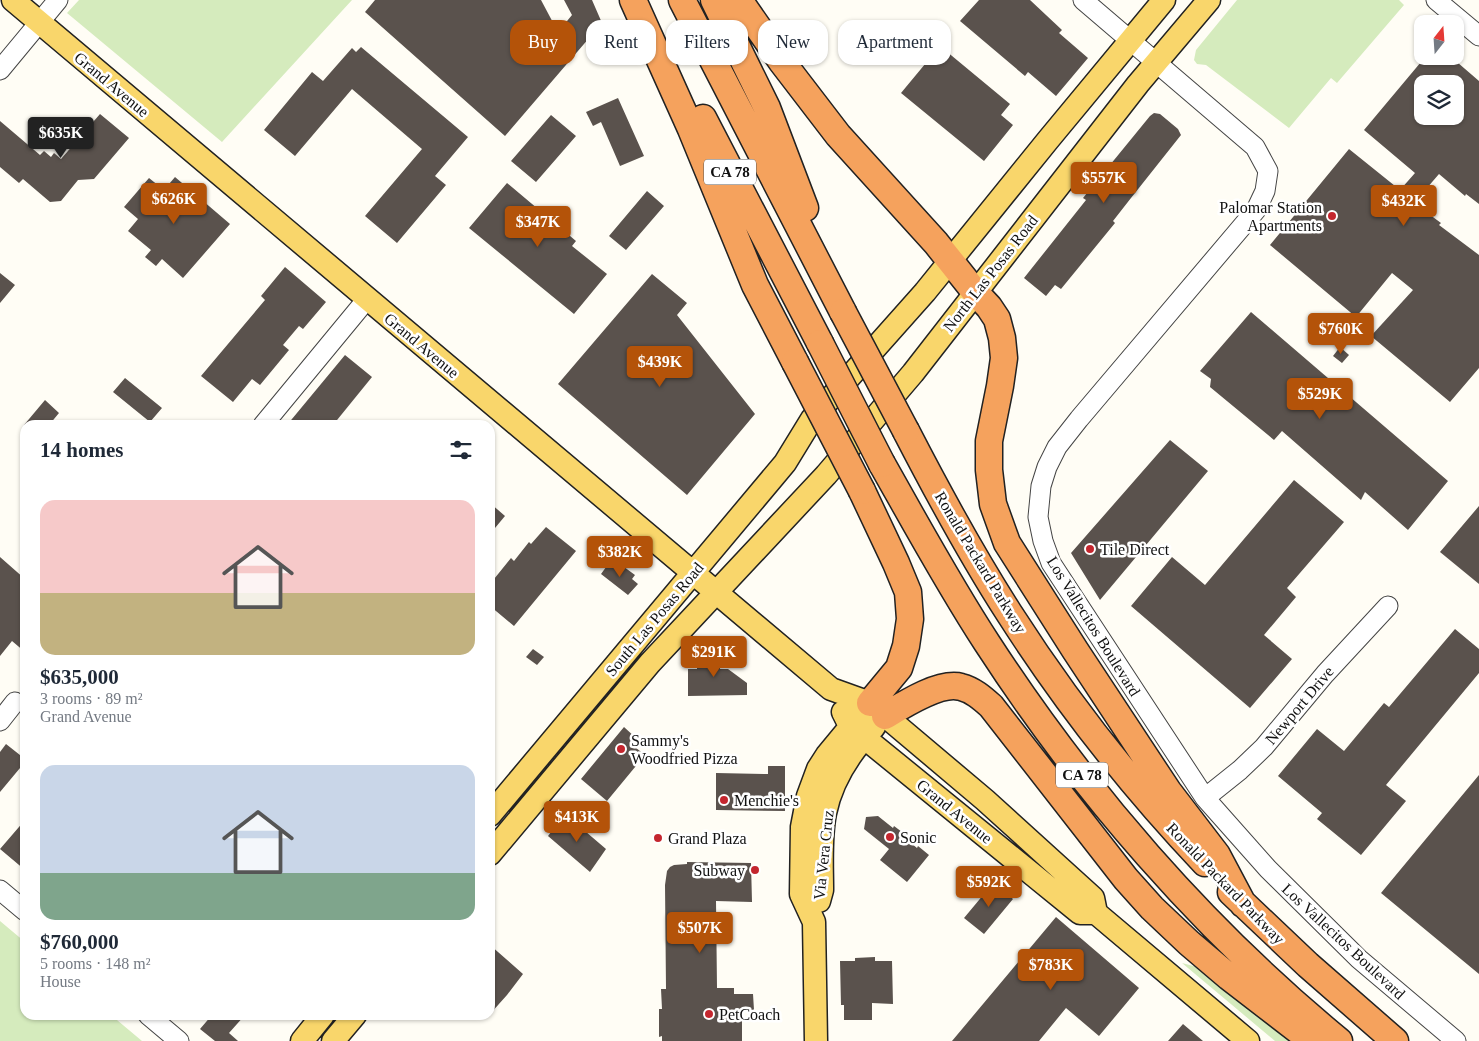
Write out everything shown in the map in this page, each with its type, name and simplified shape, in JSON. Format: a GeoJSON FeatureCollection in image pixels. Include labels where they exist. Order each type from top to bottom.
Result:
{"type":"FeatureCollection","features":[{"type":"Feature","properties":{"kind":"highway"},"geometry":{"type":"LineString","coordinates":[[633,0],[691,129],[754,285],[862,491],[908,592],[910,619],[906,646],[899,668],[877,709]]}},
{"type":"Feature","properties":{"kind":"highway","name":"CA 78"},"geometry":{"type":"LineString","coordinates":[[641,0],[882,464],[940,568],[986,643],[1035,714],[1087,782],[1141,847],[1200,912],[1263,974],[1339,1041]]}},
{"type":"Feature","properties":{"kind":"highway","name":"Ronald Packard Parkway"},"geometry":{"type":"LineString","coordinates":[[682,0],[937,491],[1009,613],[1108,752],[1165,821],[1243,904],[1308,965],[1395,1041]]}},
{"type":"Feature","properties":{"kind":"highway"},"geometry":{"type":"LineString","coordinates":[[714,0],[767,108],[843,312]]}},
{"type":"Feature","properties":{"kind":"highway"},"geometry":{"type":"LineString","coordinates":[[739,0],[782,62],[838,135],[990,307],[997,320],[1002,338],[1004,358],[990,441],[989,470],[993,504],[1007,543],[1168,791],[1217,855],[1243,904]]}},
{"type":"Feature","properties":{"kind":"highway"},"geometry":{"type":"LineString","coordinates":[[877,709],[908,703],[943,686],[960,686],[976,693],[990,706],[1120,872],[1152,908],[1229,977],[1312,1041]]}},
{"type":"Feature","properties":{"kind":"main road","name":"Grand Avenue"},"geometry":{"type":"LineString","coordinates":[[13,0],[831,689],[877,709],[984,800],[1093,898],[1096,913],[1248,1041]]}},
{"type":"Feature","properties":{"kind":"main road"},"geometry":{"type":"LineString","coordinates":[[951,262],[1048,140],[1164,0]]}},
{"type":"Feature","properties":{"kind":"main road","name":"North Las Posas Road"},"geometry":{"type":"LineString","coordinates":[[826,475],[912,373],[1138,84],[1209,0]]}},
{"type":"Feature","properties":{"kind":"main road","name":"South Las Posas Road"},"geometry":{"type":"LineString","coordinates":[[495,809],[785,463],[812,420],[951,262]]}},
{"type":"Feature","properties":{"kind":"main road","name":"South Las Posas Road"},"geometry":{"type":"LineString","coordinates":[[495,848],[650,663],[826,475]]}},
{"type":"Feature","properties":{"kind":"main road","name":"Grand Avenue"},"geometry":{"type":"LineString","coordinates":[[831,689],[857,731],[1080,913],[1096,913]]}},
{"type":"Feature","properties":{"kind":"main road","name":"Via Vera Cruz"},"geometry":{"type":"LineString","coordinates":[[816,1041],[816,912],[801,894],[802,827],[808,796],[818,769],[827,755],[857,731],[877,709]]}},
{"type":"Feature","properties":{"kind":"main road"},"geometry":{"type":"LineString","coordinates":[[983,834],[991,829],[996,830],[1032,854],[1053,861]]}},
{"type":"Feature","properties":{"kind":"main road"},"geometry":{"type":"LineString","coordinates":[[302,1041],[319,1020]]}},
{"type":"Feature","properties":{"kind":"main road"},"geometry":{"type":"LineString","coordinates":[[333,1041],[351,1020]]}},
{"type":"Feature","properties":{"kind":"street"},"geometry":{"type":"LineString","coordinates":[[0,70],[58,0]]}},
{"type":"Feature","properties":{"kind":"street","name":"Los Vallecitos Boulevard"},"geometry":{"type":"LineString","coordinates":[[1083,0],[1255,147],[1268,171],[1265,191],[1256,210],[1057,447],[1047,467],[1041,486],[1038,517],[1043,541],[1051,563],[1205,798],[1268,869],[1359,960],[1456,1041]]}},
{"type":"Feature","properties":{"kind":"street"},"geometry":{"type":"LineString","coordinates":[[1436,0],[1479,36]]}},
{"type":"Feature","properties":{"kind":"street"},"geometry":{"type":"LineString","coordinates":[[267,420],[367,299]]}},
{"type":"Feature","properties":{"kind":"street","name":"Newport Drive"},"geometry":{"type":"LineString","coordinates":[[1205,798],[1240,770],[1264,747],[1325,674],[1388,606]]}},
{"type":"Feature","properties":{"kind":"street"},"geometry":{"type":"LineString","coordinates":[[0,721],[15,702]]}},
{"type":"Feature","properties":{"kind":"street"},"geometry":{"type":"LineString","coordinates":[[0,890],[20,907]]}},
{"type":"Feature","properties":{"kind":"street"},"geometry":{"type":"LineString","coordinates":[[154,1020],[179,1041]]}},
{"type":"Feature","properties":{"kind":"green space"},"geometry":{"type":"Polygon","coordinates":[[[79,0],[352,0],[222,142],[67,13],[79,0]]]}},
{"type":"Feature","properties":{"kind":"green space"},"geometry":{"type":"Polygon","coordinates":[[[1237,0],[1399,0],[1404,5],[1337,83],[1331,78],[1289,128],[1206,65],[1197,64],[1194,60],[1196,50],[1237,0]]]}},
{"type":"Feature","properties":{"kind":"green space"},"geometry":{"type":"Polygon","coordinates":[[[0,921],[20,938],[20,1020],[117,1020],[142,1041],[0,1041],[0,921]]]}},
{"type":"Feature","properties":{"kind":"green space"},"geometry":{"type":"Polygon","coordinates":[[[1182,963],[1197,967],[1293,1041],[1275,1041],[1182,963]]]}},
{"type":"Feature","properties":{"kind":"building"},"geometry":{"type":"Polygon","coordinates":[[[375,0],[541,0],[552,20],[510,20],[510,65],[566,65],[505,136],[365,12],[375,0]]]}},
{"type":"Feature","properties":{"kind":"building"},"geometry":{"type":"Polygon","coordinates":[[[564,0],[592,0],[601,20],[586,20],[586,42],[576,53],[576,20],[568,20],[572,15],[564,0]]]}},
{"type":"Feature","properties":{"kind":"building"},"geometry":{"type":"Polygon","coordinates":[[[979,0],[1030,0],[1062,30],[1059,33],[1088,58],[1056,96],[1028,72],[1025,76],[960,21],[979,0]]]}},
{"type":"Feature","properties":{"kind":"building"},"geometry":{"type":"Polygon","coordinates":[[[361,47],[468,137],[435,176],[446,185],[397,243],[365,216],[422,149],[352,89],[295,156],[264,130],[312,72],[323,81],[352,48],[356,52],[361,47]]]}},
{"type":"Feature","properties":{"kind":"building"},"geometry":{"type":"Polygon","coordinates":[[[951,55],[1010,104],[1001,115],[1013,125],[984,161],[901,93],[924,65],[951,65],[951,55]]]}},
{"type":"Feature","properties":{"kind":"building"},"geometry":{"type":"Polygon","coordinates":[[[1418,65],[1460,65],[1479,81],[1479,204],[1466,194],[1465,196],[1439,174],[1414,203],[1441,223],[1439,225],[1479,255],[1479,368],[1450,402],[1371,336],[1413,290],[1392,273],[1356,317],[1270,245],[1349,149],[1400,190],[1415,173],[1364,130],[1418,65]]]}},
{"type":"Feature","properties":{"kind":"building"},"geometry":{"type":"Polygon","coordinates":[[[618,98],[644,156],[620,166],[601,122],[593,126],[586,112],[618,98]]]}},
{"type":"Feature","properties":{"kind":"building"},"geometry":{"type":"Polygon","coordinates":[[[1154,113],[1160,114],[1178,129],[1181,135],[1113,221],[1115,223],[1061,289],[1055,285],[1046,296],[1024,278],[1086,200],[1083,198],[1154,113]]]}},
{"type":"Feature","properties":{"kind":"building"},"geometry":{"type":"Polygon","coordinates":[[[100,114],[129,138],[94,179],[78,180],[61,201],[50,202],[23,179],[19,183],[0,167],[0,121],[40,155],[44,151],[51,157],[54,153],[61,159],[100,114]]]}},
{"type":"Feature","properties":{"kind":"building"},"geometry":{"type":"Polygon","coordinates":[[[551,115],[576,136],[536,182],[511,161],[551,115]]]}},
{"type":"Feature","properties":{"kind":"building"},"geometry":{"type":"Polygon","coordinates":[[[175,177],[230,224],[183,278],[162,259],[156,266],[145,257],[151,250],[128,231],[138,219],[124,207],[149,178],[164,190],[175,177]]]}},
{"type":"Feature","properties":{"kind":"building"},"geometry":{"type":"Polygon","coordinates":[[[507,183],[576,241],[572,246],[607,274],[574,314],[469,228],[507,183]]]}},
{"type":"Feature","properties":{"kind":"building"},"geometry":{"type":"Polygon","coordinates":[[[647,191],[664,206],[626,250],[609,236],[647,191]]]}},
{"type":"Feature","properties":{"kind":"building"},"geometry":{"type":"Polygon","coordinates":[[[285,267],[326,302],[303,329],[299,326],[283,345],[289,350],[260,385],[252,379],[233,402],[201,376],[265,300],[261,296],[285,267]]]}},
{"type":"Feature","properties":{"kind":"building"},"geometry":{"type":"Polygon","coordinates":[[[0,273],[15,285],[0,303],[0,273]]]}},
{"type":"Feature","properties":{"kind":"building"},"geometry":{"type":"Polygon","coordinates":[[[652,274],[687,303],[677,315],[755,414],[687,495],[558,384],[652,274]]]}},
{"type":"Feature","properties":{"kind":"building"},"geometry":{"type":"Polygon","coordinates":[[[1251,312],[1448,481],[1408,530],[1365,492],[1361,500],[1282,431],[1274,440],[1210,387],[1211,379],[1200,371],[1251,312]]]}},
{"type":"Feature","properties":{"kind":"building"},"geometry":{"type":"Polygon","coordinates":[[[1340,347],[1349,355],[1342,363],[1333,356],[1340,347]]]}},
{"type":"Feature","properties":{"kind":"building"},"geometry":{"type":"Polygon","coordinates":[[[345,355],[372,377],[337,420],[291,420],[345,355]]]}},
{"type":"Feature","properties":{"kind":"building"},"geometry":{"type":"Polygon","coordinates":[[[125,378],[162,408],[152,420],[148,420],[113,392],[125,378]]]}},
{"type":"Feature","properties":{"kind":"building"},"geometry":{"type":"Polygon","coordinates":[[[45,400],[59,413],[53,420],[28,420],[45,400]]]}},
{"type":"Feature","properties":{"kind":"building"},"geometry":{"type":"Polygon","coordinates":[[[1170,440],[1208,471],[1100,600],[1071,553],[1170,440]]]}},
{"type":"Feature","properties":{"kind":"building"},"geometry":{"type":"Polygon","coordinates":[[[1294,480],[1344,522],[1287,588],[1296,597],[1264,635],[1292,659],[1250,708],[1131,606],[1172,557],[1205,585],[1294,480]]]}},
{"type":"Feature","properties":{"kind":"building"},"geometry":{"type":"Polygon","coordinates":[[[1479,506],[1479,584],[1440,552],[1479,506]]]}},
{"type":"Feature","properties":{"kind":"building"},"geometry":{"type":"Polygon","coordinates":[[[495,507],[505,516],[495,528],[495,507]]]}},
{"type":"Feature","properties":{"kind":"building"},"geometry":{"type":"Polygon","coordinates":[[[546,527],[576,551],[514,626],[495,610],[495,578],[511,558],[514,561],[529,542],[531,544],[546,527]]]}},
{"type":"Feature","properties":{"kind":"building"},"geometry":{"type":"Polygon","coordinates":[[[0,557],[20,575],[20,648],[12,641],[0,656],[0,557]]]}},
{"type":"Feature","properties":{"kind":"building"},"geometry":{"type":"Polygon","coordinates":[[[609,563],[615,568],[620,564],[635,575],[632,579],[638,584],[628,595],[601,574],[609,563]]]}},
{"type":"Feature","properties":{"kind":"building"},"geometry":{"type":"Polygon","coordinates":[[[1455,629],[1479,649],[1479,673],[1386,785],[1406,801],[1361,855],[1317,819],[1322,813],[1278,776],[1317,729],[1344,751],[1384,703],[1389,707],[1455,629]]]}},
{"type":"Feature","properties":{"kind":"building"},"geometry":{"type":"Polygon","coordinates":[[[533,649],[544,657],[537,665],[526,657],[533,649]]]}},
{"type":"Feature","properties":{"kind":"building"},"geometry":{"type":"Polygon","coordinates":[[[697,650],[720,650],[720,669],[728,669],[747,683],[747,695],[688,696],[688,669],[697,669],[697,650]]]}},
{"type":"Feature","properties":{"kind":"building"},"geometry":{"type":"Polygon","coordinates":[[[624,727],[636,738],[631,744],[645,755],[607,801],[581,779],[624,727]]]}},
{"type":"Feature","properties":{"kind":"building"},"geometry":{"type":"Polygon","coordinates":[[[6,744],[20,755],[20,768],[0,792],[0,752],[6,744]]]}},
{"type":"Feature","properties":{"kind":"building"},"geometry":{"type":"Polygon","coordinates":[[[768,766],[785,766],[785,811],[716,810],[716,773],[768,774],[768,766]]]}},
{"type":"Feature","properties":{"kind":"building"},"geometry":{"type":"Polygon","coordinates":[[[1479,775],[1479,974],[1381,893],[1479,775]]]}},
{"type":"Feature","properties":{"kind":"building"},"geometry":{"type":"Polygon","coordinates":[[[565,814],[606,849],[590,872],[548,836],[565,814]]]}},
{"type":"Feature","properties":{"kind":"building"},"geometry":{"type":"Polygon","coordinates":[[[878,816],[893,828],[894,826],[902,832],[901,835],[929,855],[907,882],[880,860],[889,849],[864,829],[866,817],[878,816]]]}},
{"type":"Feature","properties":{"kind":"building"},"geometry":{"type":"Polygon","coordinates":[[[20,826],[20,866],[0,849],[20,826]]]}},
{"type":"Feature","properties":{"kind":"building"},"geometry":{"type":"Polygon","coordinates":[[[687,862],[751,863],[752,902],[716,901],[717,988],[734,988],[734,994],[753,994],[754,1010],[742,1010],[742,1041],[662,1041],[662,1036],[659,1037],[659,1009],[662,1009],[661,989],[666,989],[665,885],[667,871],[674,865],[687,864],[687,862]]]}},
{"type":"Feature","properties":{"kind":"building"},"geometry":{"type":"Polygon","coordinates":[[[994,882],[1013,899],[984,934],[964,918],[994,882]]]}},
{"type":"Feature","properties":{"kind":"building"},"geometry":{"type":"Polygon","coordinates":[[[1056,917],[1139,988],[1099,1036],[1066,1008],[1039,1041],[952,1041],[1056,917]]]}},
{"type":"Feature","properties":{"kind":"building"},"geometry":{"type":"Polygon","coordinates":[[[495,949],[523,974],[495,1008],[495,949]]]}},
{"type":"Feature","properties":{"kind":"building"},"geometry":{"type":"Polygon","coordinates":[[[875,957],[875,961],[892,961],[893,1004],[872,1003],[872,1020],[844,1020],[844,1005],[841,1005],[840,961],[855,961],[855,958],[875,957]]]}},
{"type":"Feature","properties":{"kind":"building"},"geometry":{"type":"Polygon","coordinates":[[[208,1020],[241,1020],[229,1033],[238,1041],[215,1041],[200,1029],[208,1020]]]}},
{"type":"Feature","properties":{"kind":"building"},"geometry":{"type":"Polygon","coordinates":[[[1183,1024],[1203,1041],[1168,1041],[1183,1024]]]}},
{"type":"Feature","properties":{"kind":"place","name":"Palomar Station Apartments"},"geometry":{"type":"Point","coordinates":[1332,216]}},
{"type":"Feature","properties":{"kind":"place","name":"Tile Direct"},"geometry":{"type":"Point","coordinates":[1090,549]}},
{"type":"Feature","properties":{"kind":"place","name":"Sammy's Woodfried Pizza"},"geometry":{"type":"Point","coordinates":[621,749]}},
{"type":"Feature","properties":{"kind":"place","name":"Menchie's"},"geometry":{"type":"Point","coordinates":[724,800]}},
{"type":"Feature","properties":{"kind":"place","name":"Sonic"},"geometry":{"type":"Point","coordinates":[890,837]}},
{"type":"Feature","properties":{"kind":"place","name":"Grand Plaza"},"geometry":{"type":"Point","coordinates":[658,838]}},
{"type":"Feature","properties":{"kind":"place","name":"Subway"},"geometry":{"type":"Point","coordinates":[755,870]}},
{"type":"Feature","properties":{"kind":"place","name":"PetCoach"},"geometry":{"type":"Point","coordinates":[709,1014]}}]}
